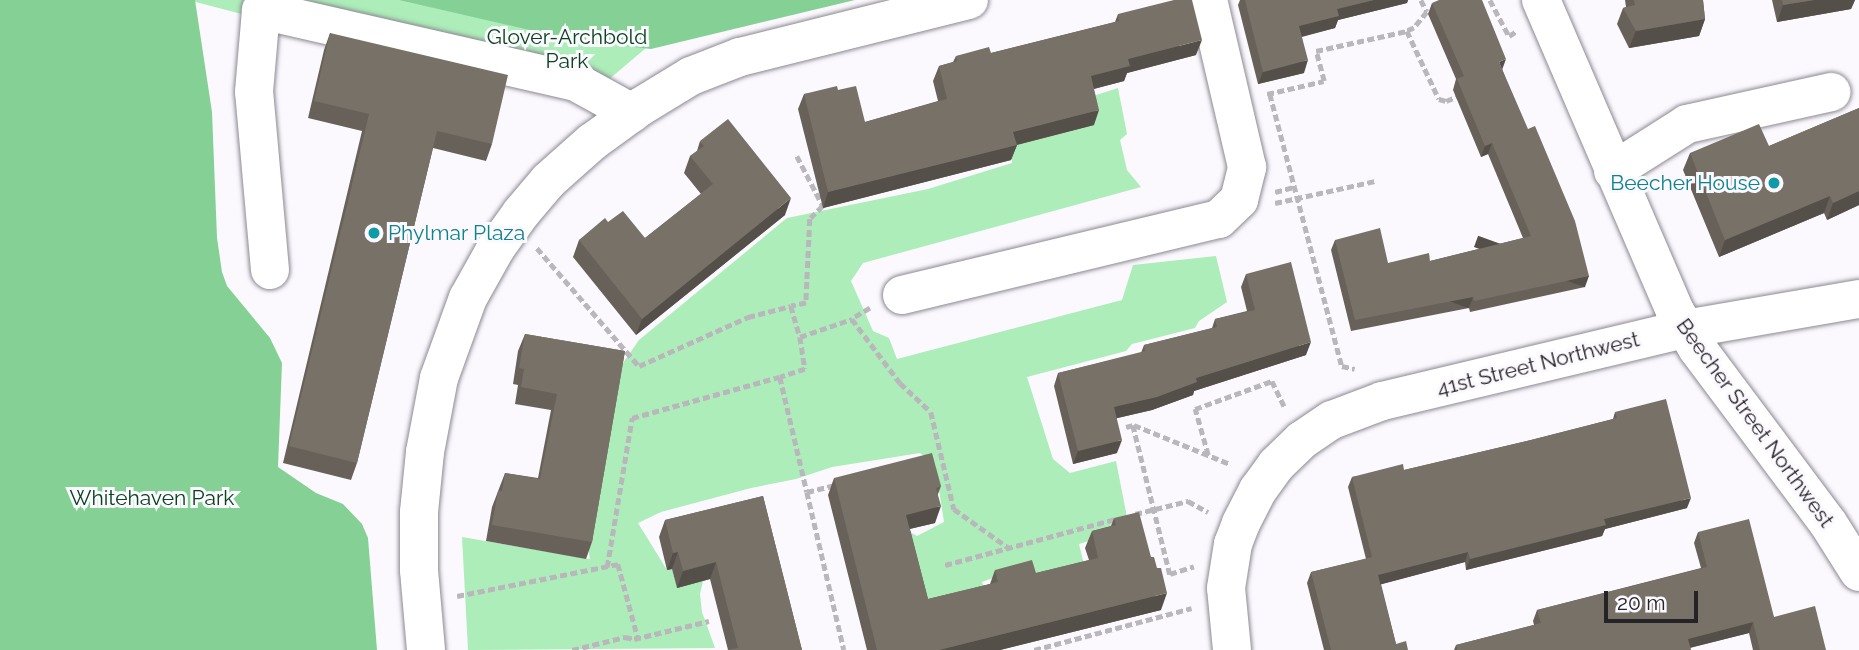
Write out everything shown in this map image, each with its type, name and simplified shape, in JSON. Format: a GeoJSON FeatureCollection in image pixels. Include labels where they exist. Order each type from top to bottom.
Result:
{"type":"FeatureCollection","features":[{"type":"Feature","properties":{"kind":"street"},"geometry":{"type":"LineString","coordinates":[[426,650],[419,570],[419,512],[425,452],[439,378],[457,324],[488,260],[520,213],[548,181],[592,142],[691,76],[723,62],[969,0]]}},
{"type":"Feature","properties":{"kind":"street"},"geometry":{"type":"LineString","coordinates":[[902,295],[1219,219],[1239,200],[1247,167],[1208,0]]}},
{"type":"Feature","properties":{"kind":"street"},"geometry":{"type":"LineString","coordinates":[[270,270],[254,92],[261,10],[576,82],[632,113]]}},
{"type":"Feature","properties":{"kind":"street","name":"Beecher Street Northwest"},"geometry":{"type":"LineString","coordinates":[[1531,15],[1614,171],[1660,281],[1685,329],[1809,496],[1859,572]]}},
{"type":"Feature","properties":{"kind":"street"},"geometry":{"type":"LineString","coordinates":[[1614,171],[1686,124],[1830,92]]}},
{"type":"Feature","properties":{"kind":"street","name":"41st Street Northwest"},"geometry":{"type":"LineString","coordinates":[[1231,650],[1226,605],[1228,565],[1241,523],[1258,490],[1276,465],[1311,433],[1348,413],[1382,401],[1685,329],[1859,299]]}},
{"type":"Feature","properties":{"kind":"path"},"geometry":{"type":"LineString","coordinates":[[1263,95],[1324,81],[1316,51],[1414,28],[1427,12],[1421,0]]}},
{"type":"Feature","properties":{"kind":"path"},"geometry":{"type":"LineString","coordinates":[[1490,0],[1508,36],[1531,15]]}},
{"type":"Feature","properties":{"kind":"path"},"geometry":{"type":"LineString","coordinates":[[1406,31],[1438,99],[1446,101],[1456,97]]}},
{"type":"Feature","properties":{"kind":"path"},"geometry":{"type":"LineString","coordinates":[[1270,94],[1342,366],[1356,369]]}},
{"type":"Feature","properties":{"kind":"path"},"geometry":{"type":"LineString","coordinates":[[537,248],[639,366],[748,317],[806,303],[810,219],[822,206],[797,156]]}},
{"type":"Feature","properties":{"kind":"path"},"geometry":{"type":"LineString","coordinates":[[1298,199],[1375,181]]}},
{"type":"Feature","properties":{"kind":"path"},"geometry":{"type":"LineString","coordinates":[[800,337],[852,319],[889,298],[902,295]]}},
{"type":"Feature","properties":{"kind":"path"},"geometry":{"type":"LineString","coordinates":[[607,567],[632,418],[805,369],[791,306]]}},
{"type":"Feature","properties":{"kind":"path"},"geometry":{"type":"LineString","coordinates":[[852,319],[900,383],[931,412],[954,509],[1009,548]]}},
{"type":"Feature","properties":{"kind":"path"},"geometry":{"type":"LineString","coordinates":[[779,377],[845,650]]}},
{"type":"Feature","properties":{"kind":"path"},"geometry":{"type":"LineString","coordinates":[[1208,455],[1195,409],[1272,381],[1285,408]]}},
{"type":"Feature","properties":{"kind":"path"},"geometry":{"type":"LineString","coordinates":[[1133,425],[1170,574],[1194,566]]}},
{"type":"Feature","properties":{"kind":"path"},"geometry":{"type":"LineString","coordinates":[[1126,427],[1133,425],[1230,464]]}},
{"type":"Feature","properties":{"kind":"path"},"geometry":{"type":"LineString","coordinates":[[929,461],[943,458]]}},
{"type":"Feature","properties":{"kind":"path"},"geometry":{"type":"LineString","coordinates":[[807,492],[848,482]]}},
{"type":"Feature","properties":{"kind":"path"},"geometry":{"type":"LineString","coordinates":[[945,565],[1188,500],[1209,512]]}},
{"type":"Feature","properties":{"kind":"path"},"geometry":{"type":"LineString","coordinates":[[457,596],[618,565],[638,638]]}},
{"type":"Feature","properties":{"kind":"path"},"geometry":{"type":"LineString","coordinates":[[1034,650],[1192,608]]}},
{"type":"Feature","properties":{"kind":"path"},"geometry":{"type":"LineString","coordinates":[[572,650],[709,621]]}},
{"type":"Feature","properties":{"kind":"green space","name":"Whitehaven Park"},"geometry":{"type":"Polygon","coordinates":[[[0,0],[195,0],[212,112],[217,238],[222,272],[227,286],[270,338],[282,363],[278,467],[316,493],[343,504],[362,524],[368,538],[377,650],[0,650],[0,0]]]}},
{"type":"Feature","properties":{"kind":"green space","name":"Glover-Archbold Park"},"geometry":{"type":"Polygon","coordinates":[[[188,0],[784,0],[646,48],[581,103],[188,0]]]}},
{"type":"Feature","properties":{"kind":"green space"},"geometry":{"type":"Polygon","coordinates":[[[399,0],[855,0],[651,49],[573,40],[399,0]]]}},
{"type":"Feature","properties":{"kind":"green space"},"geometry":{"type":"Polygon","coordinates":[[[1118,88],[1127,134],[1120,140],[1127,170],[1141,187],[863,263],[851,281],[873,331],[889,338],[897,359],[1122,300],[1133,265],[1216,256],[1227,302],[1199,321],[1195,328],[1132,344],[1126,351],[1027,377],[1053,459],[1070,473],[1116,461],[1128,522],[1108,535],[1079,544],[1085,569],[1034,582],[1028,565],[982,582],[985,591],[925,608],[901,527],[917,536],[944,522],[935,464],[920,453],[832,467],[796,479],[661,512],[638,523],[667,570],[672,569],[677,587],[703,581],[700,594],[702,612],[715,648],[468,650],[462,537],[590,559],[588,546],[623,363],[639,340],[787,218],[928,189],[1012,163],[1012,146],[1093,125],[1087,98],[1118,88]]]}},
{"type":"Feature","properties":{"kind":"building"},"geometry":{"type":"Polygon","coordinates":[[[1174,0],[1192,0],[1202,40],[1128,59],[1130,66],[1091,76],[1099,110],[1013,132],[1017,145],[828,192],[804,94],[837,86],[838,90],[856,86],[865,122],[947,99],[939,66],[957,61],[956,56],[989,47],[991,53],[1119,21],[1118,14],[1174,0]]]}},
{"type":"Feature","properties":{"kind":"building"},"geometry":{"type":"Polygon","coordinates":[[[1245,0],[1374,0],[1337,9],[1339,16],[1299,26],[1308,60],[1263,72],[1245,0]]]}},
{"type":"Feature","properties":{"kind":"building"},"geometry":{"type":"Polygon","coordinates":[[[1439,0],[1482,0],[1506,59],[1499,62],[1528,129],[1535,126],[1575,221],[1589,276],[1474,301],[1473,297],[1355,320],[1335,240],[1380,228],[1388,263],[1429,253],[1430,261],[1531,236],[1492,143],[1485,146],[1457,79],[1464,76],[1432,3],[1439,0]]]}},
{"type":"Feature","properties":{"kind":"building"},"geometry":{"type":"Polygon","coordinates":[[[1634,0],[1703,0],[1705,19],[1636,31],[1623,8],[1635,5],[1634,0]]]}},
{"type":"Feature","properties":{"kind":"building"},"geometry":{"type":"Polygon","coordinates":[[[1782,0],[1814,0],[1783,5],[1782,0]]]}},
{"type":"Feature","properties":{"kind":"building","name":"Phylmar Plaza"},"geometry":{"type":"Polygon","coordinates":[[[330,33],[508,75],[492,144],[437,131],[357,463],[289,446],[369,114],[314,101],[330,33]]]}},
{"type":"Feature","properties":{"kind":"building","name":"Beecher House"},"geometry":{"type":"Polygon","coordinates":[[[1859,108],[1859,191],[1833,203],[1830,196],[1725,240],[1690,153],[1759,124],[1769,146],[1859,108]]]}},
{"type":"Feature","properties":{"kind":"building"},"geometry":{"type":"Polygon","coordinates":[[[728,119],[791,198],[642,319],[579,240],[605,218],[608,222],[623,211],[645,238],[713,184],[690,156],[704,146],[700,141],[728,119]]]}},
{"type":"Feature","properties":{"kind":"building"},"geometry":{"type":"Polygon","coordinates":[[[1291,262],[1311,342],[1196,378],[1197,382],[1157,397],[1114,407],[1122,440],[1078,451],[1058,373],[1145,351],[1144,345],[1217,327],[1215,319],[1255,310],[1246,274],[1291,262]]]}},
{"type":"Feature","properties":{"kind":"building"},"geometry":{"type":"Polygon","coordinates":[[[525,334],[625,351],[592,542],[492,525],[498,491],[502,491],[505,473],[540,479],[557,394],[521,387],[524,369],[519,368],[525,334]]]}},
{"type":"Feature","properties":{"kind":"building"},"geometry":{"type":"Polygon","coordinates":[[[1666,399],[1691,498],[1604,519],[1606,525],[1470,559],[1468,552],[1378,575],[1396,644],[1406,641],[1408,650],[1331,650],[1311,572],[1372,557],[1352,477],[1403,464],[1404,470],[1531,440],[1617,418],[1615,412],[1666,399]]]}},
{"type":"Feature","properties":{"kind":"building"},"geometry":{"type":"Polygon","coordinates":[[[932,453],[941,486],[936,488],[941,506],[906,515],[928,599],[998,582],[995,570],[1032,560],[1036,573],[1098,558],[1092,531],[1116,525],[1114,518],[1139,512],[1151,557],[1154,557],[1157,568],[1161,568],[1167,593],[939,650],[877,650],[834,478],[932,453]]]}},
{"type":"Feature","properties":{"kind":"building"},"geometry":{"type":"Polygon","coordinates":[[[763,496],[802,650],[728,650],[738,648],[716,562],[683,571],[678,552],[673,553],[665,520],[763,496]]]}},
{"type":"Feature","properties":{"kind":"building"},"geometry":{"type":"Polygon","coordinates":[[[1749,519],[1774,617],[1815,606],[1826,650],[1760,650],[1753,622],[1688,639],[1691,650],[1457,650],[1456,645],[1541,623],[1537,610],[1707,567],[1698,532],[1749,519]]]}},
{"type":"Feature","properties":{"kind":"place","name":"Beecher House"},"geometry":{"type":"Point","coordinates":[1774,183]}},
{"type":"Feature","properties":{"kind":"place","name":"Phylmar Plaza"},"geometry":{"type":"Point","coordinates":[374,233]}}]}
